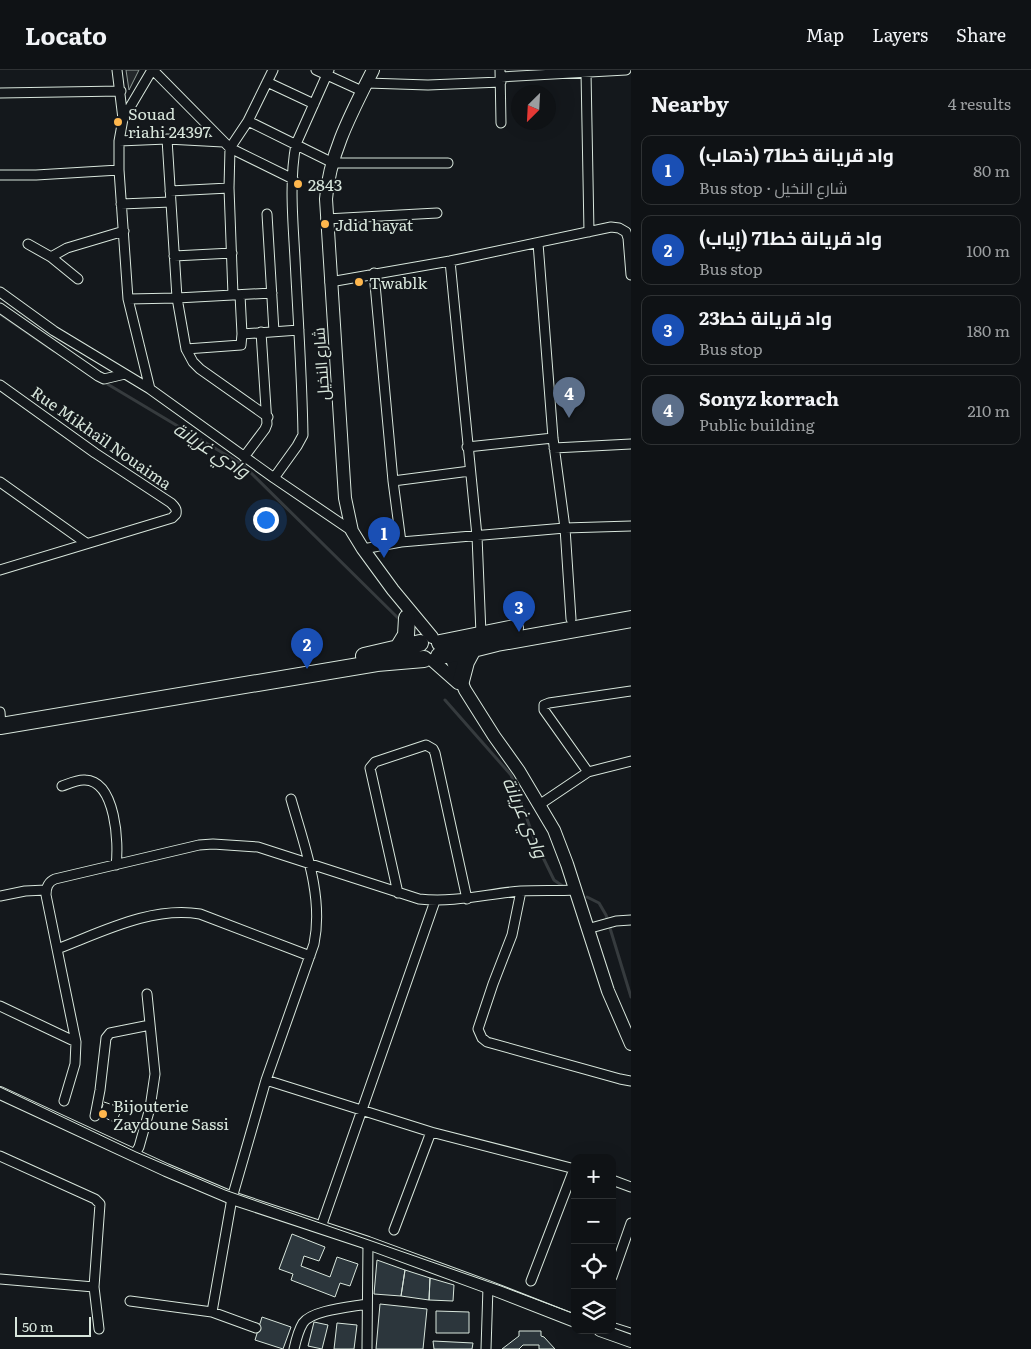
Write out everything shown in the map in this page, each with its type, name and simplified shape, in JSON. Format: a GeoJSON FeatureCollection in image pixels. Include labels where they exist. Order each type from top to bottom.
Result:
{"type":"FeatureCollection","features":[{"type":"Feature","properties":{"kind":"highway"},"geometry":{"type":"LineString","coordinates":[[0,720],[377,664],[435,650],[481,634],[631,608]]}},
{"type":"Feature","properties":{"kind":"highway"},"geometry":{"type":"LineString","coordinates":[[398,648],[406,635],[407,618]]}},
{"type":"Feature","properties":{"kind":"highway"},"geometry":{"type":"LineString","coordinates":[[0,720],[369,655],[398,648],[435,650],[473,649],[497,643],[631,620]]}},
{"type":"Feature","properties":{"kind":"highway"},"geometry":{"type":"LineString","coordinates":[[463,686],[466,662],[473,649]]}},
{"type":"Feature","properties":{"kind":"main road","name":"شارع النخيل"},"geometry":{"type":"LineString","coordinates":[[373,70],[364,87],[333,163],[327,184],[326,219],[345,498],[352,532],[435,650]]}},
{"type":"Feature","properties":{"kind":"main road"},"geometry":{"type":"LineString","coordinates":[[393,590],[407,618],[463,686],[494,736],[519,771],[554,830],[576,890],[608,992],[631,1044]]}},
{"type":"Feature","properties":{"kind":"main road"},"geometry":{"type":"LineString","coordinates":[[435,650],[448,672],[463,686]]}},
{"type":"Feature","properties":{"kind":"main road"},"geometry":{"type":"LineString","coordinates":[[0,1094],[232,1198],[368,1243],[571,1319]]}},
{"type":"Feature","properties":{"kind":"main road"},"geometry":{"type":"LineString","coordinates":[[611,1334],[631,1341]]}},
{"type":"Feature","properties":{"kind":"street"},"geometry":{"type":"LineString","coordinates":[[117,70],[123,119],[119,141],[119,170],[128,299],[150,389]]}},
{"type":"Feature","properties":{"kind":"street"},"geometry":{"type":"LineString","coordinates":[[123,119],[152,70],[226,145],[293,179]]}},
{"type":"Feature","properties":{"kind":"street"},"geometry":{"type":"LineString","coordinates":[[186,349],[239,346],[242,342],[232,253],[226,145],[248,121],[273,70]]}},
{"type":"Feature","properties":{"kind":"street"},"geometry":{"type":"LineString","coordinates":[[316,70],[364,87],[428,85],[501,76],[626,70]]}},
{"type":"Feature","properties":{"kind":"street"},"geometry":{"type":"LineString","coordinates":[[586,72],[590,232]]}},
{"type":"Feature","properties":{"kind":"street"},"geometry":{"type":"LineString","coordinates":[[274,478],[303,435],[293,179],[296,144],[328,73]]}},
{"type":"Feature","properties":{"kind":"street"},"geometry":{"type":"LineString","coordinates":[[501,76],[502,123]]}},
{"type":"Feature","properties":{"kind":"street"},"geometry":{"type":"LineString","coordinates":[[267,82],[314,104]]}},
{"type":"Feature","properties":{"kind":"street"},"geometry":{"type":"LineString","coordinates":[[0,93],[121,91]]}},
{"type":"Feature","properties":{"kind":"street"},"geometry":{"type":"LineString","coordinates":[[248,121],[333,163],[448,163]]}},
{"type":"Feature","properties":{"kind":"street"},"geometry":{"type":"LineString","coordinates":[[119,141],[167,139],[226,145]]}},
{"type":"Feature","properties":{"kind":"street"},"geometry":{"type":"LineString","coordinates":[[167,139],[177,298],[186,349],[193,362],[200,369],[268,418]]}},
{"type":"Feature","properties":{"kind":"street"},"geometry":{"type":"LineString","coordinates":[[0,175],[36,175],[119,170]]}},
{"type":"Feature","properties":{"kind":"street"},"geometry":{"type":"LineString","coordinates":[[170,191],[229,188]]}},
{"type":"Feature","properties":{"kind":"street"},"geometry":{"type":"LineString","coordinates":[[121,204],[171,202]]}},
{"type":"Feature","properties":{"kind":"street"},"geometry":{"type":"LineString","coordinates":[[326,219],[437,213]]}},
{"type":"Feature","properties":{"kind":"street"},"geometry":{"type":"LineString","coordinates":[[267,214],[274,332]]}},
{"type":"Feature","properties":{"kind":"street"},"geometry":{"type":"LineString","coordinates":[[330,282],[450,261],[611,227],[619,228],[626,232],[631,275]]}},
{"type":"Feature","properties":{"kind":"street"},"geometry":{"type":"LineString","coordinates":[[51,257],[67,248],[124,231]]}},
{"type":"Feature","properties":{"kind":"street"},"geometry":{"type":"LineString","coordinates":[[538,243],[553,438],[565,528],[571,618]]}},
{"type":"Feature","properties":{"kind":"street"},"geometry":{"type":"LineString","coordinates":[[28,244],[51,257],[78,280]]}},
{"type":"Feature","properties":{"kind":"street"},"geometry":{"type":"LineString","coordinates":[[174,256],[232,253]]}},
{"type":"Feature","properties":{"kind":"street"},"geometry":{"type":"LineString","coordinates":[[450,261],[477,536],[481,634]]}},
{"type":"Feature","properties":{"kind":"street"},"geometry":{"type":"LineString","coordinates":[[374,273],[393,481],[401,542]]}},
{"type":"Feature","properties":{"kind":"street"},"geometry":{"type":"LineString","coordinates":[[0,292],[54,331],[150,389],[352,532]]}},
{"type":"Feature","properties":{"kind":"street"},"geometry":{"type":"LineString","coordinates":[[128,299],[272,293]]}},
{"type":"Feature","properties":{"kind":"street"},"geometry":{"type":"LineString","coordinates":[[0,308],[98,376],[109,378],[125,374]]}},
{"type":"Feature","properties":{"kind":"street"},"geometry":{"type":"LineString","coordinates":[[242,334],[299,330]]}},
{"type":"Feature","properties":{"kind":"street"},"geometry":{"type":"LineString","coordinates":[[244,457],[265,429],[268,418],[261,332]]}},
{"type":"Feature","properties":{"kind":"street","name":"Rue Mikhaïl Nouaima"},"geometry":{"type":"LineString","coordinates":[[0,385],[175,507],[176,514],[172,518],[0,570]]}},
{"type":"Feature","properties":{"kind":"street"},"geometry":{"type":"LineString","coordinates":[[467,447],[553,438]]}},
{"type":"Feature","properties":{"kind":"street"},"geometry":{"type":"LineString","coordinates":[[554,448],[631,444]]}},
{"type":"Feature","properties":{"kind":"street"},"geometry":{"type":"LineString","coordinates":[[393,481],[470,471]]}},
{"type":"Feature","properties":{"kind":"street"},"geometry":{"type":"LineString","coordinates":[[0,482],[86,543]]}},
{"type":"Feature","properties":{"kind":"street"},"geometry":{"type":"LineString","coordinates":[[363,549],[401,542],[565,528],[631,526]]}},
{"type":"Feature","properties":{"kind":"street"},"geometry":{"type":"LineString","coordinates":[[588,772],[544,710],[544,705],[631,691]]}},
{"type":"Feature","properties":{"kind":"street"},"geometry":{"type":"LineString","coordinates":[[398,892],[370,768],[375,762],[426,745],[433,749],[467,899]]}},
{"type":"Feature","properties":{"kind":"street"},"geometry":{"type":"LineString","coordinates":[[539,804],[588,772],[631,761]]}},
{"type":"Feature","properties":{"kind":"street"},"geometry":{"type":"LineString","coordinates":[[62,786],[85,779],[96,784],[102,790],[110,805],[116,825],[118,851],[116,865]]}},
{"type":"Feature","properties":{"kind":"street"},"geometry":{"type":"LineString","coordinates":[[212,1312],[232,1198],[266,1080],[310,956],[317,929],[318,911],[291,799]]}},
{"type":"Feature","properties":{"kind":"street"},"geometry":{"type":"LineString","coordinates":[[64,1101],[74,1064],[76,1042],[46,890],[50,882],[55,879],[199,845],[213,844],[258,847],[409,897],[435,901],[520,892],[576,890]]}},
{"type":"Feature","properties":{"kind":"street"},"geometry":{"type":"LineString","coordinates":[[0,896],[25,891],[46,890]]}},
{"type":"Feature","properties":{"kind":"street"},"geometry":{"type":"LineString","coordinates":[[520,892],[512,935],[478,1029],[482,1038],[487,1042],[497,1045],[631,1081]]}},
{"type":"Feature","properties":{"kind":"street"},"geometry":{"type":"LineString","coordinates":[[321,1227],[435,901]]}},
{"type":"Feature","properties":{"kind":"street"},"geometry":{"type":"LineString","coordinates":[[57,949],[140,918],[159,914],[189,912],[200,914],[310,956]]}},
{"type":"Feature","properties":{"kind":"street"},"geometry":{"type":"LineString","coordinates":[[587,929],[616,921],[631,920]]}},
{"type":"Feature","properties":{"kind":"street"},"geometry":{"type":"LineString","coordinates":[[134,1155],[139,1147],[154,1087],[155,1074],[147,994]]}},
{"type":"Feature","properties":{"kind":"street"},"geometry":{"type":"LineString","coordinates":[[0,1006],[76,1042]]}},
{"type":"Feature","properties":{"kind":"street"},"geometry":{"type":"LineString","coordinates":[[95,1116],[106,1038],[110,1033],[150,1026]]}},
{"type":"Feature","properties":{"kind":"street"},"geometry":{"type":"LineString","coordinates":[[266,1080],[431,1132],[571,1168]]}},
{"type":"Feature","properties":{"kind":"street"},"geometry":{"type":"LineString","coordinates":[[394,1230],[431,1132]]}},
{"type":"Feature","properties":{"kind":"street"},"geometry":{"type":"LineString","coordinates":[[0,1156],[98,1201],[101,1208],[94,1287],[99,1329]]}},
{"type":"Feature","properties":{"kind":"street"},"geometry":{"type":"LineString","coordinates":[[531,1281],[571,1179]]}},
{"type":"Feature","properties":{"kind":"street"},"geometry":{"type":"LineString","coordinates":[[616,1181],[631,1187]]}},
{"type":"Feature","properties":{"kind":"street"},"geometry":{"type":"LineString","coordinates":[[616,1266],[631,1223]]}},
{"type":"Feature","properties":{"kind":"street"},"geometry":{"type":"LineString","coordinates":[[368,1243],[368,1349]]}},
{"type":"Feature","properties":{"kind":"street"},"geometry":{"type":"LineString","coordinates":[[0,1279],[94,1287]]}},
{"type":"Feature","properties":{"kind":"street"},"geometry":{"type":"LineString","coordinates":[[486,1349],[488,1287]]}},
{"type":"Feature","properties":{"kind":"street"},"geometry":{"type":"LineString","coordinates":[[130,1301],[212,1312],[256,1328]]}},
{"type":"Feature","properties":{"kind":"street"},"geometry":{"type":"LineString","coordinates":[[294,1349],[297,1335],[304,1322],[312,1315],[367,1304]]}},
{"type":"Feature","properties":{"kind":"shaded area"},"geometry":{"type":"Polygon","coordinates":[[[126,70],[139,70],[129,90],[126,70]]]}},
{"type":"Feature","properties":{"kind":"building"},"geometry":{"type":"Polygon","coordinates":[[[292,1234],[325,1247],[319,1261],[304,1256],[301,1266],[330,1277],[337,1257],[358,1264],[350,1286],[340,1283],[335,1297],[291,1280],[293,1274],[279,1269],[292,1234]]]}},
{"type":"Feature","properties":{"kind":"building"},"geometry":{"type":"Polygon","coordinates":[[[377,1260],[405,1270],[401,1296],[374,1294],[377,1260]]]}},
{"type":"Feature","properties":{"kind":"building"},"geometry":{"type":"Polygon","coordinates":[[[405,1270],[430,1278],[429,1300],[401,1296],[405,1270]]]}},
{"type":"Feature","properties":{"kind":"building"},"geometry":{"type":"Polygon","coordinates":[[[430,1278],[454,1285],[453,1301],[429,1300],[430,1278]]]}},
{"type":"Feature","properties":{"kind":"building"},"geometry":{"type":"Polygon","coordinates":[[[380,1304],[427,1309],[423,1349],[376,1349],[380,1304]]]}},
{"type":"Feature","properties":{"kind":"building"},"geometry":{"type":"Polygon","coordinates":[[[436,1311],[469,1312],[469,1333],[436,1333],[436,1311]]]}},
{"type":"Feature","properties":{"kind":"building"},"geometry":{"type":"Polygon","coordinates":[[[262,1317],[291,1327],[283,1349],[255,1340],[262,1317]]]}},
{"type":"Feature","properties":{"kind":"building"},"geometry":{"type":"Polygon","coordinates":[[[314,1322],[328,1325],[322,1349],[308,1346],[314,1322]]]}},
{"type":"Feature","properties":{"kind":"building"},"geometry":{"type":"Polygon","coordinates":[[[337,1323],[357,1325],[354,1349],[334,1349],[337,1323]]]}},
{"type":"Feature","properties":{"kind":"building"},"geometry":{"type":"Polygon","coordinates":[[[519,1331],[541,1331],[541,1336],[555,1349],[539,1349],[539,1345],[523,1345],[519,1349],[502,1349],[519,1336],[519,1331]]]}},
{"type":"Feature","properties":{"kind":"building"},"geometry":{"type":"Polygon","coordinates":[[[433,1341],[473,1343],[472,1349],[434,1349],[433,1341]]]}},
{"type":"Feature","properties":{"kind":"waterway","name":"وادي غريانة"},"geometry":{"type":"LineString","coordinates":[[0,314],[54,351]]}},
{"type":"Feature","properties":{"kind":"waterway","name":"وادي غريانة"},"geometry":{"type":"LineString","coordinates":[[104,382],[243,465],[398,618]]}},
{"type":"Feature","properties":{"kind":"waterway","name":"وادي غريانة"},"geometry":{"type":"LineString","coordinates":[[445,700],[511,775],[535,841],[554,880],[564,887]]}},
{"type":"Feature","properties":{"kind":"waterway","name":"وادي غريانة"},"geometry":{"type":"LineString","coordinates":[[587,897],[599,903],[606,915],[631,997]]}},
{"type":"Feature","properties":{"kind":"tram line"},"geometry":{"type":"LineString","coordinates":[[0,1087],[136,1152],[225,1190],[501,1286],[571,1312]]}},
{"type":"Feature","properties":{"kind":"tram line"},"geometry":{"type":"LineString","coordinates":[[616,1323],[631,1328]]}},
{"type":"Feature","properties":{"kind":"fence"},"geometry":{"type":"LineString","coordinates":[[104,1102],[122,1108],[116,1123],[99,1115],[104,1102]]}},
{"type":"Feature","properties":{"kind":"place","name":"Souad riahi 24397"},"geometry":{"type":"Point","coordinates":[118,122]}},
{"type":"Feature","properties":{"kind":"place","name":"2843"},"geometry":{"type":"Point","coordinates":[298,184]}},
{"type":"Feature","properties":{"kind":"place","name":"Jdid hayat"},"geometry":{"type":"Point","coordinates":[325,224]}},
{"type":"Feature","properties":{"kind":"place","name":"Twablk"},"geometry":{"type":"Point","coordinates":[359,282]}},
{"type":"Feature","properties":{"kind":"place","name":"Sonyz korrach"},"geometry":{"type":"Point","coordinates":[569,418]}},
{"type":"Feature","properties":{"kind":"place","name":"واد قريانة خط71 (ذهاب)"},"geometry":{"type":"Point","coordinates":[384,558]}},
{"type":"Feature","properties":{"kind":"place","name":"واد قريانة خط23"},"geometry":{"type":"Point","coordinates":[519,632]}},
{"type":"Feature","properties":{"kind":"place","name":"واد قريانة خط71 (إياب)"},"geometry":{"type":"Point","coordinates":[307,669]}},
{"type":"Feature","properties":{"kind":"place","name":"Bijouterie Zaydoune Sassi"},"geometry":{"type":"Point","coordinates":[103,1114]}}]}
